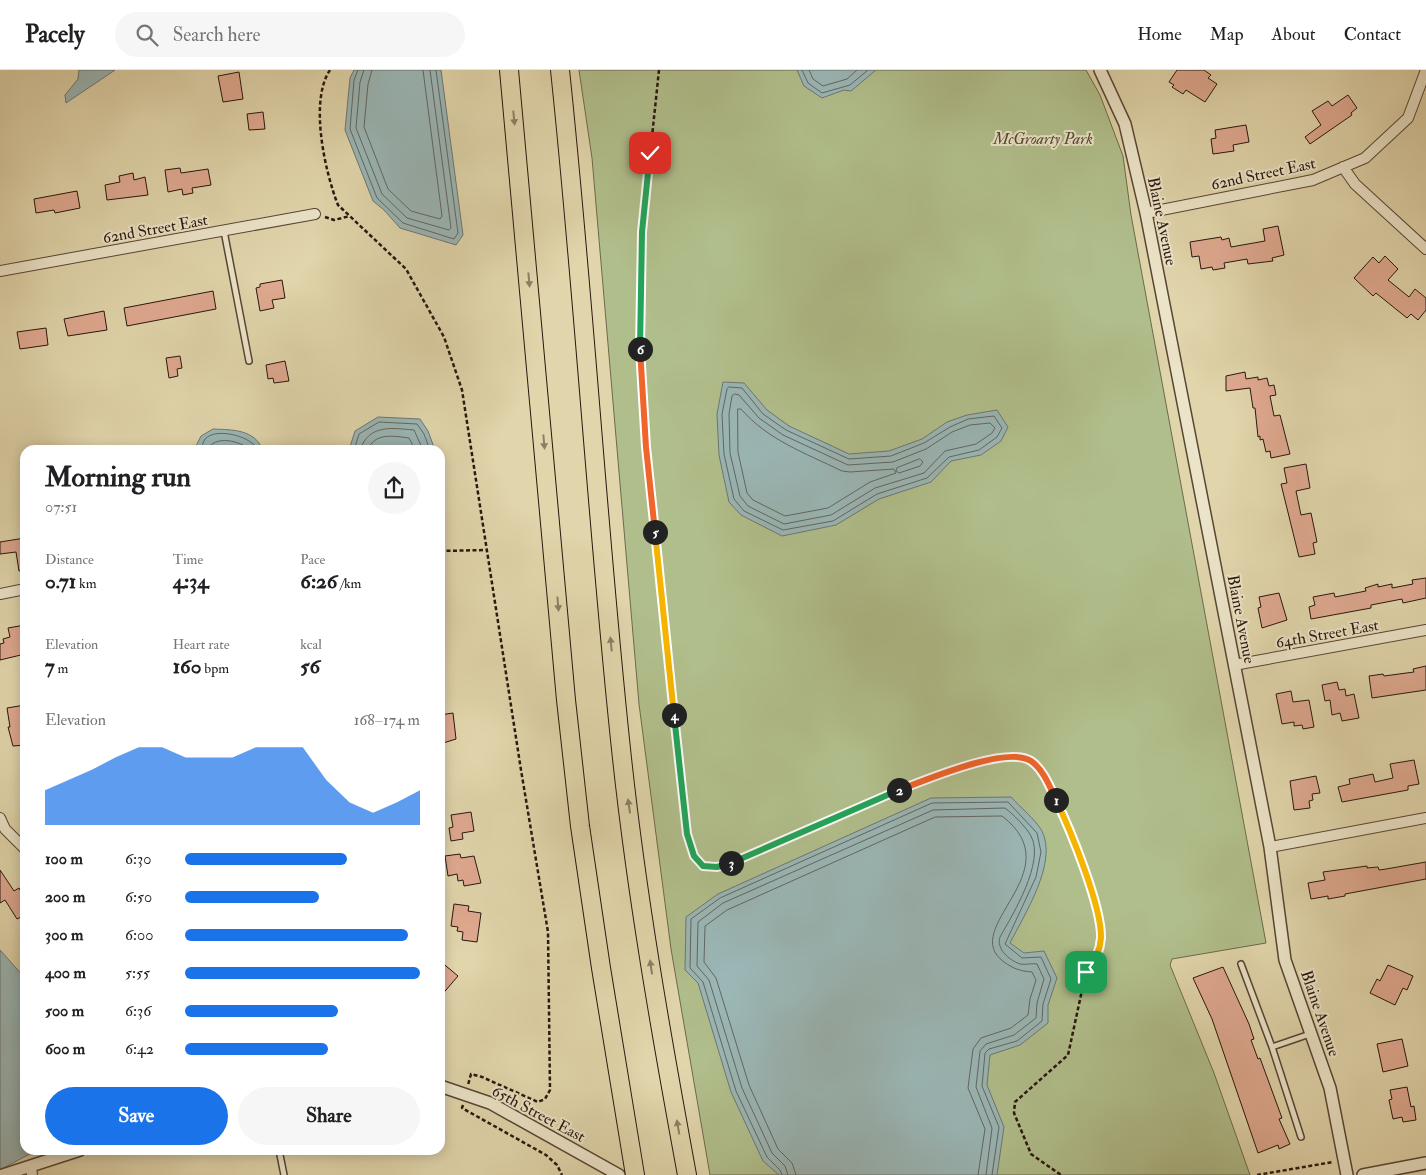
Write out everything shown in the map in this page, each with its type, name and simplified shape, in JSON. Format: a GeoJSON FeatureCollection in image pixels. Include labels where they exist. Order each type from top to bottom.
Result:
{"type":"FeatureCollection","features":[{"type":"Feature","properties":{"kind":"highway"},"geometry":{"type":"LineString","coordinates":[[509,70],[566,700],[580,826],[635,1175]]}},
{"type":"Feature","properties":{"kind":"highway"},"geometry":{"type":"LineString","coordinates":[[560,70],[593,460],[621,752],[656,1000],[687,1175]]}},
{"type":"Feature","properties":{"kind":"street","name":"Blaine Avenue"},"geometry":{"type":"LineString","coordinates":[[1100,70],[1125,124],[1146,213],[1270,846],[1285,960],[1330,1088],[1347,1175]]}},
{"type":"Feature","properties":{"kind":"street","name":"62nd Street East"},"geometry":{"type":"LineString","coordinates":[[1146,213],[1313,180],[1365,158],[1408,118],[1426,70]]}},
{"type":"Feature","properties":{"kind":"street"},"geometry":{"type":"LineString","coordinates":[[1344,167],[1355,184],[1426,249]]}},
{"type":"Feature","properties":{"kind":"street","name":"62nd Street East"},"geometry":{"type":"LineString","coordinates":[[0,271],[315,214]]}},
{"type":"Feature","properties":{"kind":"street"},"geometry":{"type":"LineString","coordinates":[[0,594],[20,590]]}},
{"type":"Feature","properties":{"kind":"street","name":"64th Street East"},"geometry":{"type":"LineString","coordinates":[[1234,665],[1426,630]]}},
{"type":"Feature","properties":{"kind":"street"},"geometry":{"type":"LineString","coordinates":[[0,818],[5,829],[20,844]]}},
{"type":"Feature","properties":{"kind":"street"},"geometry":{"type":"LineString","coordinates":[[1270,846],[1426,818]]}},
{"type":"Feature","properties":{"kind":"street","name":"65th Street East"},"geometry":{"type":"LineString","coordinates":[[445,1088],[490,1103],[619,1175]]}},
{"type":"Feature","properties":{"kind":"street"},"geometry":{"type":"LineString","coordinates":[[4,1175],[32,1171],[69,1155]]}},
{"type":"Feature","properties":{"kind":"street"},"geometry":{"type":"LineString","coordinates":[[1363,1175],[1426,1163]]}},
{"type":"Feature","properties":{"kind":"lane"},"geometry":{"type":"LineString","coordinates":[[224,231],[249,362]]}},
{"type":"Feature","properties":{"kind":"lane"},"geometry":{"type":"LineString","coordinates":[[1241,964],[1272,1046],[1300,1137]]}},
{"type":"Feature","properties":{"kind":"lane"},"geometry":{"type":"LineString","coordinates":[[1272,1046],[1311,1034]]}},
{"type":"Feature","properties":{"kind":"lane"},"geometry":{"type":"LineString","coordinates":[[280,1155],[284,1175]]}},
{"type":"Feature","properties":{"kind":"path"},"geometry":{"type":"LineString","coordinates":[[330,70],[326,76],[319,108],[321,132],[332,191],[338,205],[406,269],[444,337],[462,390],[548,932],[550,1090],[544,1099],[538,1102],[471,1074],[462,1108],[546,1155],[557,1165],[562,1175]]}},
{"type":"Feature","properties":{"kind":"path"},"geometry":{"type":"LineString","coordinates":[[659,70],[642,232],[640,354],[646,447],[687,834],[694,856],[703,866],[717,867],[738,862],[876,799],[985,760],[1008,756],[1024,758],[1032,762],[1048,783],[1061,811],[1093,898],[1101,936],[1095,962],[1086,972],[1068,1055],[1015,1102],[1014,1113],[1031,1154],[1061,1175]]}},
{"type":"Feature","properties":{"kind":"path"},"geometry":{"type":"LineString","coordinates":[[315,214],[334,220],[350,216]]}},
{"type":"Feature","properties":{"kind":"path"},"geometry":{"type":"LineString","coordinates":[[445,551],[486,550]]}},
{"type":"Feature","properties":{"kind":"path"},"geometry":{"type":"LineString","coordinates":[[1257,1175],[1344,1160]]}},
{"type":"Feature","properties":{"kind":"green space","name":"McGroarty Park"},"geometry":{"type":"Polygon","coordinates":[[[579,70],[1086,70],[1100,95],[1123,156],[1131,215],[1266,943],[1172,959],[1170,965],[1214,1073],[1250,1175],[710,1175],[671,949],[639,704],[592,158],[579,70]]]}},
{"type":"Feature","properties":{"kind":"water"},"geometry":{"type":"Polygon","coordinates":[[[79,70],[115,70],[66,103],[65,95],[78,79],[79,70]]]}},
{"type":"Feature","properties":{"kind":"water"},"geometry":{"type":"Polygon","coordinates":[[[354,70],[441,70],[463,235],[456,245],[400,228],[373,201],[345,130],[350,78],[354,70]]]}},
{"type":"Feature","properties":{"kind":"water"},"geometry":{"type":"Polygon","coordinates":[[[797,70],[876,70],[851,91],[844,90],[822,98],[804,86],[797,70]]]}},
{"type":"Feature","properties":{"kind":"water"},"geometry":{"type":"Polygon","coordinates":[[[723,382],[744,383],[767,410],[789,426],[849,454],[889,451],[922,439],[947,422],[967,415],[997,410],[1008,427],[1001,441],[981,455],[951,461],[931,482],[879,499],[836,525],[782,536],[741,515],[729,502],[719,455],[717,414],[723,382]]]}},
{"type":"Feature","properties":{"kind":"water"},"geometry":{"type":"Polygon","coordinates":[[[378,417],[420,419],[428,431],[433,445],[351,445],[355,431],[378,417]]]}},
{"type":"Feature","properties":{"kind":"water"},"geometry":{"type":"Polygon","coordinates":[[[213,429],[242,432],[254,438],[260,445],[196,445],[201,436],[213,429]]]}},
{"type":"Feature","properties":{"kind":"water"},"geometry":{"type":"Polygon","coordinates":[[[1011,797],[1042,831],[1046,844],[1046,858],[1037,888],[1010,943],[1024,953],[1044,951],[1057,978],[1048,1005],[1048,1023],[1020,1045],[990,1055],[987,1085],[1004,1127],[997,1175],[779,1175],[763,1161],[731,1092],[698,983],[685,970],[686,917],[718,894],[931,798],[1011,797]]]}},
{"type":"Feature","properties":{"kind":"water"},"geometry":{"type":"Polygon","coordinates":[[[0,950],[20,972],[20,1155],[28,1155],[0,1170],[0,950]]]}},
{"type":"Feature","properties":{"kind":"building"},"geometry":{"type":"Polygon","coordinates":[[[1177,70],[1204,70],[1211,75],[1208,78],[1217,84],[1205,102],[1186,90],[1183,94],[1172,87],[1174,85],[1169,82],[1177,70]]]}},
{"type":"Feature","properties":{"kind":"building"},"geometry":{"type":"Polygon","coordinates":[[[239,72],[243,99],[223,102],[218,76],[239,72]]]}},
{"type":"Feature","properties":{"kind":"building"},"geometry":{"type":"Polygon","coordinates":[[[1348,95],[1357,108],[1351,113],[1352,115],[1310,144],[1305,137],[1321,125],[1312,111],[1328,101],[1332,106],[1348,95]]]}},
{"type":"Feature","properties":{"kind":"building"},"geometry":{"type":"Polygon","coordinates":[[[263,112],[265,129],[249,130],[247,114],[263,112]]]}},
{"type":"Feature","properties":{"kind":"building"},"geometry":{"type":"Polygon","coordinates":[[[1246,125],[1249,142],[1233,145],[1234,151],[1213,154],[1211,139],[1216,138],[1215,130],[1246,125]]]}},
{"type":"Feature","properties":{"kind":"building"},"geometry":{"type":"Polygon","coordinates":[[[180,168],[181,173],[208,169],[211,185],[192,188],[193,193],[183,195],[182,189],[168,192],[165,170],[180,168]]]}},
{"type":"Feature","properties":{"kind":"building"},"geometry":{"type":"Polygon","coordinates":[[[133,173],[134,180],[145,177],[148,195],[107,200],[105,185],[120,182],[119,176],[133,173]]]}},
{"type":"Feature","properties":{"kind":"building"},"geometry":{"type":"Polygon","coordinates":[[[77,191],[80,208],[55,213],[54,210],[36,213],[34,199],[77,191]]]}},
{"type":"Feature","properties":{"kind":"building"},"geometry":{"type":"Polygon","coordinates":[[[1278,226],[1284,255],[1272,258],[1273,261],[1248,264],[1247,259],[1224,263],[1225,268],[1213,270],[1212,267],[1201,269],[1199,256],[1192,257],[1190,242],[1221,237],[1222,240],[1229,238],[1231,247],[1265,241],[1263,229],[1278,226]]]}},
{"type":"Feature","properties":{"kind":"building"},"geometry":{"type":"Polygon","coordinates":[[[1385,256],[1398,269],[1388,280],[1409,297],[1415,289],[1426,298],[1426,310],[1418,320],[1411,314],[1407,318],[1376,293],[1373,296],[1354,278],[1373,257],[1379,263],[1385,256]]]}},
{"type":"Feature","properties":{"kind":"building"},"geometry":{"type":"Polygon","coordinates":[[[282,280],[285,298],[272,300],[274,308],[260,311],[256,288],[260,287],[260,284],[282,280]]]}},
{"type":"Feature","properties":{"kind":"building"},"geometry":{"type":"Polygon","coordinates":[[[213,291],[216,309],[127,326],[124,308],[213,291]]]}},
{"type":"Feature","properties":{"kind":"building"},"geometry":{"type":"Polygon","coordinates":[[[104,311],[107,330],[68,336],[64,319],[104,311]]]}},
{"type":"Feature","properties":{"kind":"building"},"geometry":{"type":"Polygon","coordinates":[[[46,328],[48,345],[20,349],[17,332],[46,328]]]}},
{"type":"Feature","properties":{"kind":"building"},"geometry":{"type":"Polygon","coordinates":[[[180,356],[182,368],[177,369],[178,376],[169,378],[166,358],[180,356]]]}},
{"type":"Feature","properties":{"kind":"building"},"geometry":{"type":"Polygon","coordinates":[[[285,361],[289,381],[274,383],[273,378],[268,379],[266,365],[285,361]]]}},
{"type":"Feature","properties":{"kind":"building"},"geometry":{"type":"Polygon","coordinates":[[[1245,372],[1246,379],[1258,377],[1258,380],[1267,378],[1269,386],[1274,385],[1276,395],[1270,396],[1274,416],[1280,415],[1290,454],[1271,458],[1270,451],[1266,452],[1263,439],[1260,440],[1260,436],[1258,437],[1255,408],[1253,408],[1250,388],[1226,391],[1226,376],[1245,372]]]}},
{"type":"Feature","properties":{"kind":"building"},"geometry":{"type":"Polygon","coordinates":[[[1306,464],[1310,488],[1296,491],[1301,515],[1311,513],[1317,542],[1313,543],[1315,554],[1299,557],[1281,484],[1287,483],[1284,468],[1306,464]]]}},
{"type":"Feature","properties":{"kind":"building"},"geometry":{"type":"Polygon","coordinates":[[[20,539],[20,571],[16,552],[0,554],[0,542],[20,539]]]}},
{"type":"Feature","properties":{"kind":"building"},"geometry":{"type":"Polygon","coordinates":[[[1426,578],[1426,598],[1403,603],[1402,599],[1371,605],[1371,608],[1311,619],[1309,607],[1315,605],[1313,597],[1334,593],[1335,597],[1366,591],[1365,588],[1378,584],[1378,587],[1392,584],[1392,588],[1413,584],[1412,580],[1426,578]]]}},
{"type":"Feature","properties":{"kind":"building"},"geometry":{"type":"Polygon","coordinates":[[[1279,593],[1287,620],[1262,628],[1258,608],[1261,607],[1259,597],[1279,593]]]}},
{"type":"Feature","properties":{"kind":"building"},"geometry":{"type":"Polygon","coordinates":[[[20,626],[20,655],[0,660],[0,644],[4,643],[3,639],[10,637],[8,628],[20,626]]]}},
{"type":"Feature","properties":{"kind":"building"},"geometry":{"type":"Polygon","coordinates":[[[1426,666],[1426,690],[1372,698],[1369,676],[1414,672],[1413,669],[1426,666]]]}},
{"type":"Feature","properties":{"kind":"building"},"geometry":{"type":"Polygon","coordinates":[[[1337,682],[1339,690],[1345,689],[1346,696],[1354,694],[1359,718],[1342,721],[1340,713],[1332,715],[1330,700],[1325,701],[1322,685],[1337,682]]]}},
{"type":"Feature","properties":{"kind":"building"},"geometry":{"type":"Polygon","coordinates":[[[1291,691],[1293,702],[1309,700],[1314,727],[1303,729],[1302,725],[1294,726],[1294,722],[1282,724],[1276,694],[1291,691]]]}},
{"type":"Feature","properties":{"kind":"building"},"geometry":{"type":"Polygon","coordinates":[[[20,706],[20,745],[13,746],[8,727],[10,727],[7,708],[20,706]]]}},
{"type":"Feature","properties":{"kind":"building"},"geometry":{"type":"Polygon","coordinates":[[[453,713],[456,739],[445,742],[445,714],[453,713]]]}},
{"type":"Feature","properties":{"kind":"building"},"geometry":{"type":"Polygon","coordinates":[[[1414,760],[1419,784],[1408,786],[1408,790],[1342,802],[1338,787],[1350,784],[1349,779],[1373,774],[1375,782],[1393,778],[1390,764],[1414,760]]]}},
{"type":"Feature","properties":{"kind":"building"},"geometry":{"type":"Polygon","coordinates":[[[1316,776],[1320,793],[1312,794],[1313,800],[1309,801],[1310,808],[1294,810],[1290,781],[1316,776]]]}},
{"type":"Feature","properties":{"kind":"building"},"geometry":{"type":"Polygon","coordinates":[[[471,812],[474,831],[462,833],[463,839],[451,841],[449,828],[453,827],[451,815],[471,812]]]}},
{"type":"Feature","properties":{"kind":"building"},"geometry":{"type":"Polygon","coordinates":[[[460,854],[461,858],[474,856],[481,883],[464,886],[463,880],[458,881],[457,874],[448,876],[445,856],[460,854]]]}},
{"type":"Feature","properties":{"kind":"building"},"geometry":{"type":"Polygon","coordinates":[[[1426,862],[1426,879],[1328,899],[1328,896],[1311,899],[1308,883],[1325,880],[1323,872],[1367,866],[1367,868],[1378,867],[1379,870],[1426,862]]]}},
{"type":"Feature","properties":{"kind":"building"},"geometry":{"type":"Polygon","coordinates":[[[0,870],[14,891],[19,888],[20,890],[20,918],[17,919],[5,900],[0,903],[0,870]]]}},
{"type":"Feature","properties":{"kind":"building"},"geometry":{"type":"Polygon","coordinates":[[[454,904],[469,906],[468,911],[481,913],[477,942],[462,940],[463,932],[457,931],[458,927],[451,926],[454,904]]]}},
{"type":"Feature","properties":{"kind":"building"},"geometry":{"type":"Polygon","coordinates":[[[445,965],[458,976],[445,991],[445,965]]]}},
{"type":"Feature","properties":{"kind":"building"},"geometry":{"type":"Polygon","coordinates":[[[1388,965],[1413,976],[1407,990],[1403,988],[1395,1005],[1370,993],[1377,979],[1380,981],[1388,965]]]}},
{"type":"Feature","properties":{"kind":"building"},"geometry":{"type":"Polygon","coordinates":[[[1223,967],[1249,1024],[1254,1039],[1251,1040],[1258,1059],[1260,1058],[1282,1118],[1279,1119],[1290,1144],[1279,1149],[1278,1145],[1258,1153],[1212,1019],[1193,978],[1223,967]]]}},
{"type":"Feature","properties":{"kind":"building"},"geometry":{"type":"Polygon","coordinates":[[[1402,1039],[1408,1066],[1383,1072],[1377,1044],[1402,1039]]]}},
{"type":"Feature","properties":{"kind":"building"},"geometry":{"type":"Polygon","coordinates":[[[1407,1087],[1411,1107],[1414,1106],[1416,1120],[1403,1122],[1402,1117],[1393,1119],[1389,1100],[1392,1099],[1390,1090],[1407,1087]]]}},
{"type":"Feature","properties":{"kind":"route"},"geometry":{"type":"LineString","coordinates":[[650,153],[642,232],[640,354],[646,447],[687,834],[694,856],[703,866],[717,867],[738,862],[876,799],[985,760],[1008,756],[1024,758],[1032,762],[1048,783],[1061,811],[1093,898],[1101,936],[1095,962],[1086,972]]}}]}
